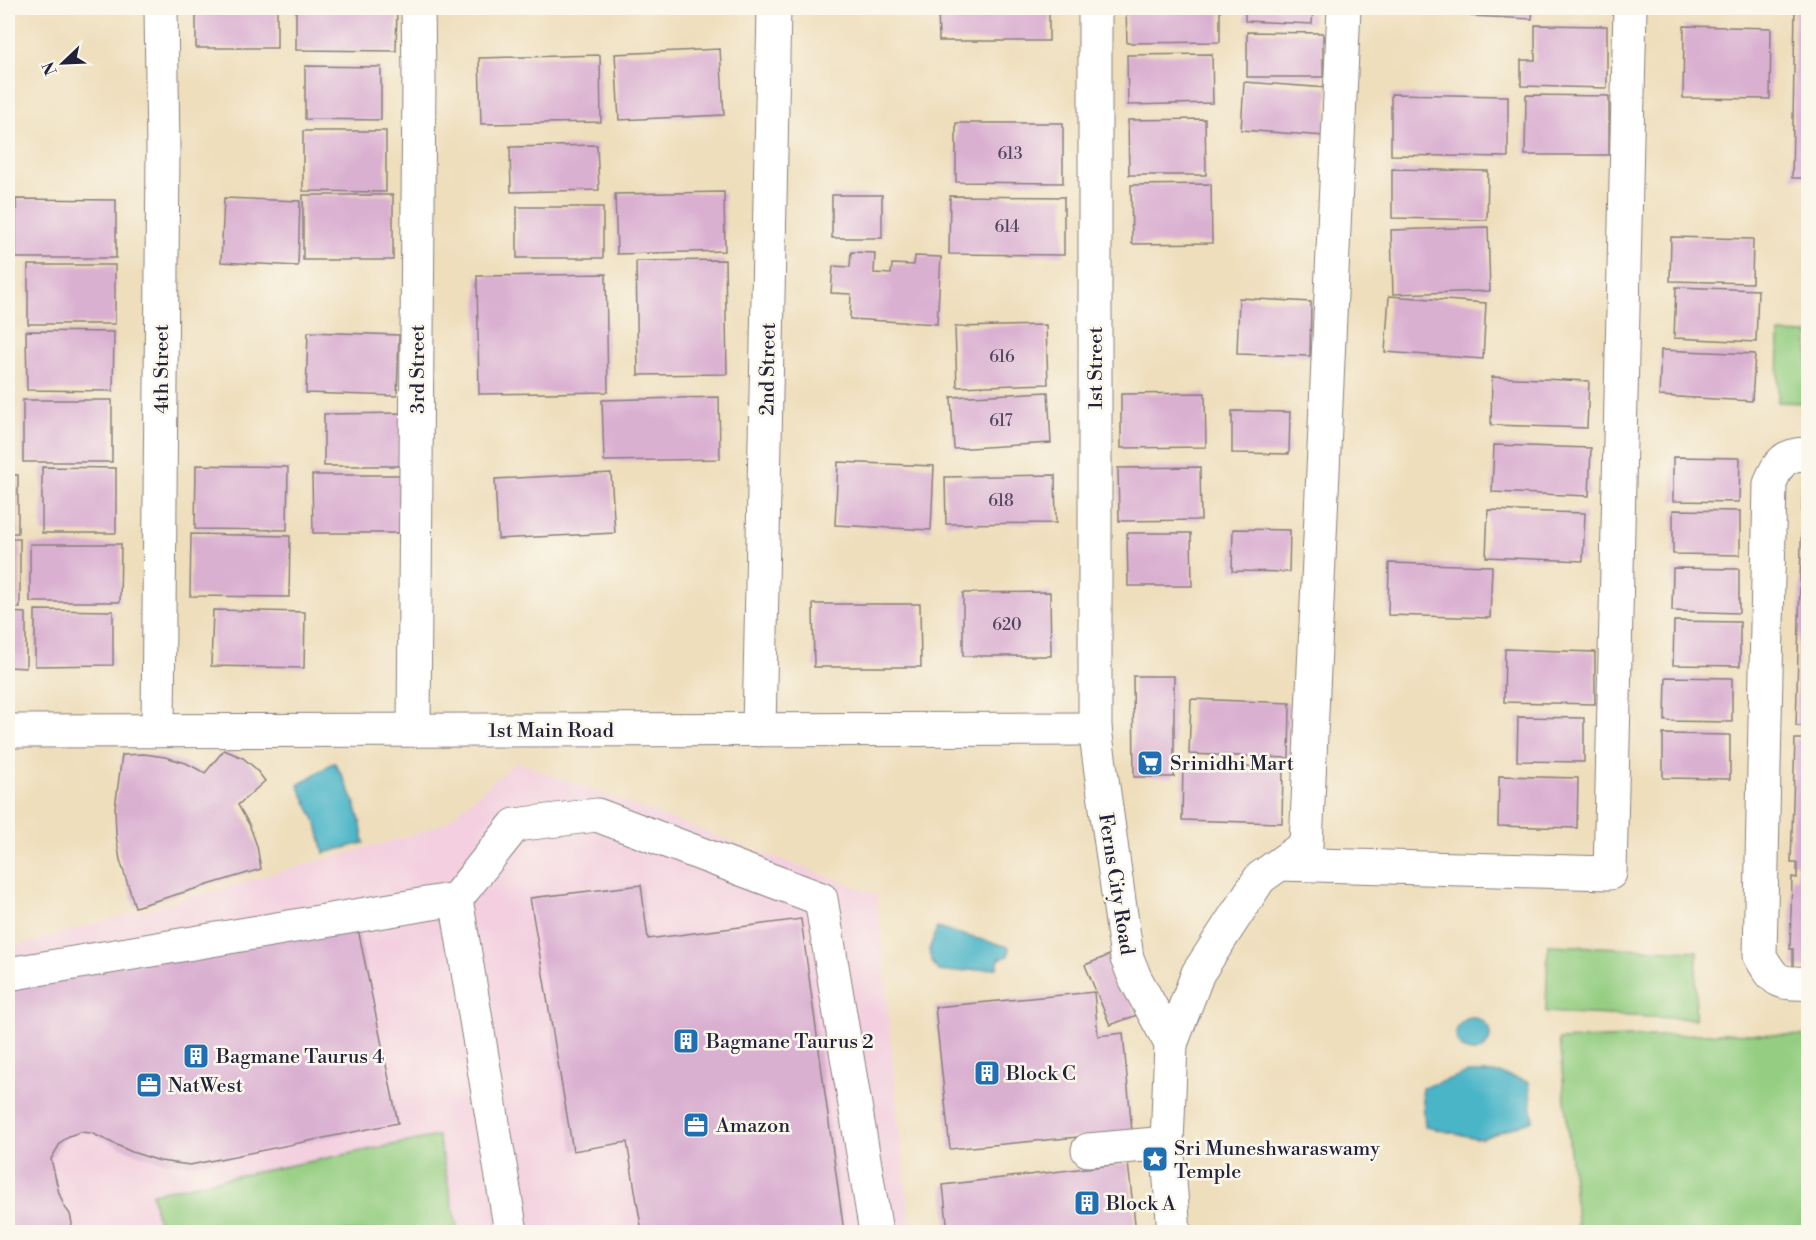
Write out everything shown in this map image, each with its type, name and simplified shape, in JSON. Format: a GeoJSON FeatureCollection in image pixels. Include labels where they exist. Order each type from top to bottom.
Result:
{"type":"FeatureCollection","features":[{"type":"Feature","properties":{"kind":"street","name":"4th Street"},"geometry":{"type":"LineString","coordinates":[[158,730],[163,151],[161,8]]}},
{"type":"Feature","properties":{"kind":"street","name":"3rd Street"},"geometry":{"type":"LineString","coordinates":[[414,730],[419,76],[417,8]]}},
{"type":"Feature","properties":{"kind":"street","name":"2nd Street"},"geometry":{"type":"LineString","coordinates":[[759,730],[774,8]]}},
{"type":"Feature","properties":{"kind":"street","name":"1st Street"},"geometry":{"type":"LineString","coordinates":[[1095,8],[1095,729],[1101,776]]}},
{"type":"Feature","properties":{"kind":"street"},"geometry":{"type":"LineString","coordinates":[[1174,1233],[1167,1143],[1171,1044],[1198,973],[1260,878],[1306,845],[1344,8]]}},
{"type":"Feature","properties":{"kind":"street"},"geometry":{"type":"LineString","coordinates":[[1280,864],[1610,873],[1630,8]]}},
{"type":"Feature","properties":{"kind":"street"},"geometry":{"type":"LineString","coordinates":[[1809,454],[1796,454],[1776,466],[1770,484],[1760,956],[1771,975],[1785,984],[1809,983]]}},
{"type":"Feature","properties":{"kind":"street","name":"1st Main Road"},"geometry":{"type":"LineString","coordinates":[[8,730],[1095,729]]}},
{"type":"Feature","properties":{"kind":"street","name":"Ferns City Road"},"geometry":{"type":"LineString","coordinates":[[1101,776],[1127,958],[1135,978],[1171,1044]]}},
{"type":"Feature","properties":{"kind":"street"},"geometry":{"type":"LineString","coordinates":[[8,974],[456,898],[515,825],[597,815],[822,899],[876,1233]]}},
{"type":"Feature","properties":{"kind":"street"},"geometry":{"type":"LineString","coordinates":[[456,898],[511,1233]]}},
{"type":"Feature","properties":{"kind":"street"},"geometry":{"type":"LineString","coordinates":[[1088,1150],[1167,1143]]}},
{"type":"Feature","properties":{"kind":"shaded area"},"geometry":{"type":"Polygon","coordinates":[[[516,762],[877,895],[902,1158],[912,1232],[8,1232],[8,946],[12,947],[416,834],[445,823],[516,762]]]}},
{"type":"Feature","properties":{"kind":"green space"},"geometry":{"type":"Polygon","coordinates":[[[1779,333],[1808,334],[1808,403],[1778,402],[1779,333]]]}},
{"type":"Feature","properties":{"kind":"green space"},"geometry":{"type":"Polygon","coordinates":[[[1548,945],[1697,951],[1695,1019],[1546,1012],[1548,945]]]}},
{"type":"Feature","properties":{"kind":"green space"},"geometry":{"type":"Polygon","coordinates":[[[1723,1033],[1808,1036],[1808,1232],[1578,1232],[1559,1040],[1723,1033]]]}},
{"type":"Feature","properties":{"kind":"green space"},"geometry":{"type":"Polygon","coordinates":[[[438,1136],[458,1232],[160,1232],[152,1193],[438,1136]]]}},
{"type":"Feature","properties":{"kind":"water"},"geometry":{"type":"Polygon","coordinates":[[[334,762],[354,801],[364,843],[324,853],[317,824],[298,785],[334,762]]]}},
{"type":"Feature","properties":{"kind":"water"},"geometry":{"type":"Polygon","coordinates":[[[937,928],[1009,947],[1008,956],[999,959],[997,968],[939,971],[932,962],[929,950],[937,928]]]}},
{"type":"Feature","properties":{"kind":"water"},"geometry":{"type":"Polygon","coordinates":[[[1473,1018],[1485,1023],[1490,1035],[1485,1047],[1473,1052],[1461,1047],[1456,1035],[1461,1023],[1473,1018]]]}},
{"type":"Feature","properties":{"kind":"water"},"geometry":{"type":"Polygon","coordinates":[[[1468,1073],[1499,1073],[1529,1082],[1533,1120],[1481,1139],[1425,1127],[1422,1088],[1468,1073]]]}},
{"type":"Feature","properties":{"kind":"building"},"geometry":{"type":"Polygon","coordinates":[[[196,8],[277,8],[277,48],[196,48],[196,8]]]}},
{"type":"Feature","properties":{"kind":"building"},"geometry":{"type":"Polygon","coordinates":[[[296,8],[397,8],[396,51],[296,50],[296,8]]]}},
{"type":"Feature","properties":{"kind":"building"},"geometry":{"type":"Polygon","coordinates":[[[938,8],[1049,8],[1049,41],[939,41],[938,8]]]}},
{"type":"Feature","properties":{"kind":"building"},"geometry":{"type":"Polygon","coordinates":[[[1126,8],[1220,8],[1220,42],[1127,43],[1126,8]]]}},
{"type":"Feature","properties":{"kind":"building"},"geometry":{"type":"Polygon","coordinates":[[[1245,8],[1313,8],[1312,24],[1245,21],[1245,8]]]}},
{"type":"Feature","properties":{"kind":"building"},"geometry":{"type":"Polygon","coordinates":[[[1471,8],[1533,8],[1532,19],[1471,16],[1471,8]]]}},
{"type":"Feature","properties":{"kind":"building"},"geometry":{"type":"Polygon","coordinates":[[[1795,8],[1808,8],[1808,178],[1792,178],[1795,8]]]}},
{"type":"Feature","properties":{"kind":"building"},"geometry":{"type":"Polygon","coordinates":[[[1535,25],[1607,26],[1607,88],[1521,86],[1521,60],[1535,60],[1535,25]]]}},
{"type":"Feature","properties":{"kind":"building"},"geometry":{"type":"Polygon","coordinates":[[[1684,26],[1771,28],[1770,99],[1683,98],[1684,26]]]}},
{"type":"Feature","properties":{"kind":"building"},"geometry":{"type":"Polygon","coordinates":[[[1247,32],[1323,33],[1323,77],[1247,77],[1247,32]]]}},
{"type":"Feature","properties":{"kind":"building"},"geometry":{"type":"Polygon","coordinates":[[[720,49],[724,115],[619,120],[615,54],[720,49]]]}},
{"type":"Feature","properties":{"kind":"building"},"geometry":{"type":"Polygon","coordinates":[[[1212,54],[1213,103],[1128,105],[1127,55],[1212,54]]]}},
{"type":"Feature","properties":{"kind":"building"},"geometry":{"type":"Polygon","coordinates":[[[600,55],[601,122],[481,124],[479,58],[600,55]]]}},
{"type":"Feature","properties":{"kind":"building"},"geometry":{"type":"Polygon","coordinates":[[[305,66],[381,67],[381,120],[305,119],[305,66]]]}},
{"type":"Feature","properties":{"kind":"building"},"geometry":{"type":"Polygon","coordinates":[[[1244,82],[1328,88],[1325,136],[1241,130],[1244,82]]]}},
{"type":"Feature","properties":{"kind":"building"},"geometry":{"type":"Polygon","coordinates":[[[1391,94],[1508,96],[1508,157],[1391,155],[1391,94]]]}},
{"type":"Feature","properties":{"kind":"building"},"geometry":{"type":"Polygon","coordinates":[[[1526,95],[1609,96],[1609,155],[1525,155],[1526,95]]]}},
{"type":"Feature","properties":{"kind":"building"},"geometry":{"type":"Polygon","coordinates":[[[1205,119],[1206,175],[1129,175],[1128,120],[1205,119]]]}},
{"type":"Feature","properties":{"kind":"building"},"geometry":{"type":"Polygon","coordinates":[[[956,123],[1063,123],[1063,183],[956,182],[956,123]]]}},
{"type":"Feature","properties":{"kind":"building"},"geometry":{"type":"Polygon","coordinates":[[[303,131],[386,131],[386,192],[303,191],[303,131]]]}},
{"type":"Feature","properties":{"kind":"building"},"geometry":{"type":"Polygon","coordinates":[[[597,145],[599,190],[511,192],[510,147],[597,145]]]}},
{"type":"Feature","properties":{"kind":"building"},"geometry":{"type":"Polygon","coordinates":[[[1392,169],[1488,171],[1487,220],[1392,218],[1392,169]]]}},
{"type":"Feature","properties":{"kind":"building"},"geometry":{"type":"Polygon","coordinates":[[[1211,184],[1212,243],[1132,244],[1131,185],[1211,184]]]}},
{"type":"Feature","properties":{"kind":"building"},"geometry":{"type":"Polygon","coordinates":[[[724,192],[725,251],[617,254],[615,194],[724,192]]]}},
{"type":"Feature","properties":{"kind":"building"},"geometry":{"type":"Polygon","coordinates":[[[303,195],[393,195],[393,260],[303,260],[303,195]]]}},
{"type":"Feature","properties":{"kind":"building"},"geometry":{"type":"Polygon","coordinates":[[[832,195],[882,195],[882,238],[832,238],[832,195]]]}},
{"type":"Feature","properties":{"kind":"building"},"geometry":{"type":"Polygon","coordinates":[[[950,196],[1064,197],[1064,255],[949,254],[950,196]]]}},
{"type":"Feature","properties":{"kind":"building"},"geometry":{"type":"Polygon","coordinates":[[[224,198],[300,201],[298,266],[221,262],[224,198]]]}},
{"type":"Feature","properties":{"kind":"building"},"geometry":{"type":"Polygon","coordinates":[[[16,199],[116,200],[116,258],[16,258],[16,199]]]}},
{"type":"Feature","properties":{"kind":"building"},"geometry":{"type":"Polygon","coordinates":[[[517,207],[603,207],[603,258],[517,258],[517,207]]]}},
{"type":"Feature","properties":{"kind":"building"},"geometry":{"type":"Polygon","coordinates":[[[1488,227],[1490,291],[1393,294],[1391,230],[1488,227]]]}},
{"type":"Feature","properties":{"kind":"building"},"geometry":{"type":"Polygon","coordinates":[[[1671,237],[1753,239],[1752,283],[1670,281],[1671,237]]]}},
{"type":"Feature","properties":{"kind":"building"},"geometry":{"type":"Polygon","coordinates":[[[851,252],[875,253],[874,273],[891,274],[892,264],[914,265],[915,256],[941,257],[937,324],[850,319],[851,294],[831,293],[833,266],[850,267],[851,252]]]}},
{"type":"Feature","properties":{"kind":"building"},"geometry":{"type":"Polygon","coordinates":[[[725,260],[727,374],[638,375],[636,261],[725,260]]]}},
{"type":"Feature","properties":{"kind":"building"},"geometry":{"type":"Polygon","coordinates":[[[28,265],[115,265],[115,324],[28,324],[28,265]]]}},
{"type":"Feature","properties":{"kind":"building"},"geometry":{"type":"Polygon","coordinates":[[[606,274],[608,392],[479,394],[477,276],[606,274]]]}},
{"type":"Feature","properties":{"kind":"building"},"geometry":{"type":"Polygon","coordinates":[[[1676,287],[1758,290],[1756,342],[1674,338],[1676,287]]]}},
{"type":"Feature","properties":{"kind":"building"},"geometry":{"type":"Polygon","coordinates":[[[1389,296],[1486,303],[1483,359],[1385,352],[1389,296]]]}},
{"type":"Feature","properties":{"kind":"building"},"geometry":{"type":"Polygon","coordinates":[[[1239,298],[1311,302],[1310,356],[1237,354],[1239,298]]]}},
{"type":"Feature","properties":{"kind":"building"},"geometry":{"type":"Polygon","coordinates":[[[1046,325],[1048,384],[957,387],[955,327],[1046,325]]]}},
{"type":"Feature","properties":{"kind":"building"},"geometry":{"type":"Polygon","coordinates":[[[26,331],[114,332],[113,391],[27,390],[26,331]]]}},
{"type":"Feature","properties":{"kind":"building"},"geometry":{"type":"Polygon","coordinates":[[[308,332],[399,335],[397,396],[306,393],[308,332]]]}},
{"type":"Feature","properties":{"kind":"building"},"geometry":{"type":"Polygon","coordinates":[[[1661,350],[1755,354],[1752,401],[1659,396],[1661,350]]]}},
{"type":"Feature","properties":{"kind":"building"},"geometry":{"type":"Polygon","coordinates":[[[1492,377],[1589,381],[1587,428],[1491,425],[1492,377]]]}},
{"type":"Feature","properties":{"kind":"building"},"geometry":{"type":"Polygon","coordinates":[[[1048,392],[1051,443],[954,449],[951,397],[1048,392]]]}},
{"type":"Feature","properties":{"kind":"building"},"geometry":{"type":"Polygon","coordinates":[[[1205,393],[1206,447],[1121,448],[1121,394],[1205,393]]]}},
{"type":"Feature","properties":{"kind":"building"},"geometry":{"type":"Polygon","coordinates":[[[719,397],[720,459],[604,461],[602,400],[719,397]]]}},
{"type":"Feature","properties":{"kind":"building"},"geometry":{"type":"Polygon","coordinates":[[[23,400],[112,400],[112,462],[23,462],[23,400]]]}},
{"type":"Feature","properties":{"kind":"building"},"geometry":{"type":"Polygon","coordinates":[[[1232,411],[1290,412],[1289,454],[1232,453],[1232,411]]]}},
{"type":"Feature","properties":{"kind":"building"},"geometry":{"type":"Polygon","coordinates":[[[408,413],[408,466],[324,466],[324,414],[408,413]]]}},
{"type":"Feature","properties":{"kind":"building"},"geometry":{"type":"Polygon","coordinates":[[[1494,445],[1591,448],[1589,496],[1492,492],[1494,445]]]}},
{"type":"Feature","properties":{"kind":"building"},"geometry":{"type":"Polygon","coordinates":[[[1673,457],[1740,458],[1739,502],[1673,501],[1673,457]]]}},
{"type":"Feature","properties":{"kind":"building"},"geometry":{"type":"Polygon","coordinates":[[[838,462],[934,466],[931,530],[835,525],[838,462]]]}},
{"type":"Feature","properties":{"kind":"building"},"geometry":{"type":"Polygon","coordinates":[[[196,465],[288,467],[287,530],[195,529],[196,465]]]}},
{"type":"Feature","properties":{"kind":"building"},"geometry":{"type":"Polygon","coordinates":[[[42,467],[116,468],[116,533],[42,533],[42,467]]]}},
{"type":"Feature","properties":{"kind":"building"},"geometry":{"type":"Polygon","coordinates":[[[1200,467],[1201,520],[1119,521],[1118,468],[1200,467]]]}},
{"type":"Feature","properties":{"kind":"building"},"geometry":{"type":"Polygon","coordinates":[[[611,473],[615,533],[498,539],[495,479],[611,473]]]}},
{"type":"Feature","properties":{"kind":"building"},"geometry":{"type":"Polygon","coordinates":[[[8,475],[18,475],[18,533],[8,533],[8,475]]]}},
{"type":"Feature","properties":{"kind":"building"},"geometry":{"type":"Polygon","coordinates":[[[312,475],[410,475],[411,533],[313,533],[312,475]]]}},
{"type":"Feature","properties":{"kind":"building"},"geometry":{"type":"Polygon","coordinates":[[[1055,475],[1056,523],[946,524],[945,477],[1055,475]]]}},
{"type":"Feature","properties":{"kind":"building"},"geometry":{"type":"Polygon","coordinates":[[[1803,475],[1808,476],[1808,726],[1796,726],[1803,475]]]}},
{"type":"Feature","properties":{"kind":"building"},"geometry":{"type":"Polygon","coordinates":[[[1488,510],[1585,513],[1583,561],[1486,557],[1488,510]]]}},
{"type":"Feature","properties":{"kind":"building"},"geometry":{"type":"Polygon","coordinates":[[[1673,510],[1740,511],[1740,555],[1673,554],[1673,510]]]}},
{"type":"Feature","properties":{"kind":"building"},"geometry":{"type":"Polygon","coordinates":[[[1233,529],[1290,530],[1289,572],[1232,571],[1233,529]]]}},
{"type":"Feature","properties":{"kind":"building"},"geometry":{"type":"Polygon","coordinates":[[[1127,533],[1191,533],[1192,586],[1128,586],[1127,533]]]}},
{"type":"Feature","properties":{"kind":"building"},"geometry":{"type":"Polygon","coordinates":[[[191,534],[290,536],[289,597],[190,596],[191,534]]]}},
{"type":"Feature","properties":{"kind":"building"},"geometry":{"type":"Polygon","coordinates":[[[8,539],[20,539],[20,608],[8,608],[8,539]]]}},
{"type":"Feature","properties":{"kind":"building"},"geometry":{"type":"Polygon","coordinates":[[[30,544],[121,544],[120,602],[30,602],[30,544]]]}},
{"type":"Feature","properties":{"kind":"building"},"geometry":{"type":"Polygon","coordinates":[[[1389,563],[1492,566],[1490,618],[1388,615],[1389,563]]]}},
{"type":"Feature","properties":{"kind":"building"},"geometry":{"type":"Polygon","coordinates":[[[1673,568],[1739,569],[1739,613],[1672,611],[1673,568]]]}},
{"type":"Feature","properties":{"kind":"building"},"geometry":{"type":"Polygon","coordinates":[[[1050,592],[1051,656],[963,656],[963,593],[1050,592]]]}},
{"type":"Feature","properties":{"kind":"building"},"geometry":{"type":"Polygon","coordinates":[[[813,604],[920,604],[921,667],[814,667],[813,604]]]}},
{"type":"Feature","properties":{"kind":"building"},"geometry":{"type":"Polygon","coordinates":[[[35,610],[113,611],[113,665],[35,666],[35,610]]]}},
{"type":"Feature","properties":{"kind":"building"},"geometry":{"type":"Polygon","coordinates":[[[213,610],[305,612],[304,668],[211,666],[213,610]]]}},
{"type":"Feature","properties":{"kind":"building"},"geometry":{"type":"Polygon","coordinates":[[[8,612],[26,613],[26,668],[8,667],[8,612]]]}},
{"type":"Feature","properties":{"kind":"building"},"geometry":{"type":"Polygon","coordinates":[[[1674,621],[1740,622],[1740,666],[1673,665],[1674,621]]]}},
{"type":"Feature","properties":{"kind":"building"},"geometry":{"type":"Polygon","coordinates":[[[1505,649],[1595,652],[1595,704],[1504,702],[1505,649]]]}},
{"type":"Feature","properties":{"kind":"building"},"geometry":{"type":"Polygon","coordinates":[[[1133,676],[1174,676],[1174,777],[1134,777],[1133,676]]]}},
{"type":"Feature","properties":{"kind":"building"},"geometry":{"type":"Polygon","coordinates":[[[1666,677],[1732,678],[1732,722],[1665,721],[1666,677]]]}},
{"type":"Feature","properties":{"kind":"building"},"geometry":{"type":"Polygon","coordinates":[[[1191,699],[1290,703],[1289,758],[1189,754],[1191,699]]]}},
{"type":"Feature","properties":{"kind":"building"},"geometry":{"type":"Polygon","coordinates":[[[1518,717],[1584,718],[1584,762],[1517,761],[1518,717]]]}},
{"type":"Feature","properties":{"kind":"building"},"geometry":{"type":"Polygon","coordinates":[[[1663,734],[1730,735],[1730,779],[1663,778],[1663,734]]]}},
{"type":"Feature","properties":{"kind":"building"},"geometry":{"type":"Polygon","coordinates":[[[1795,739],[1808,739],[1808,968],[1793,967],[1793,949],[1790,949],[1792,877],[1797,878],[1797,863],[1791,863],[1795,739]]]}},
{"type":"Feature","properties":{"kind":"building"},"geometry":{"type":"Polygon","coordinates":[[[224,750],[243,758],[265,781],[238,805],[249,824],[257,846],[261,869],[135,907],[120,860],[116,835],[115,808],[122,755],[144,754],[165,757],[186,763],[205,773],[224,750]]]}},
{"type":"Feature","properties":{"kind":"building"},"geometry":{"type":"Polygon","coordinates":[[[1183,765],[1283,768],[1282,823],[1182,820],[1183,765]]]}},
{"type":"Feature","properties":{"kind":"building"},"geometry":{"type":"Polygon","coordinates":[[[1499,776],[1578,778],[1577,828],[1498,826],[1499,776]]]}},
{"type":"Feature","properties":{"kind":"building","name":"Bagmane Taurus 2"},"geometry":{"type":"Polygon","coordinates":[[[641,885],[648,939],[801,919],[844,1232],[642,1232],[627,1142],[573,1151],[530,898],[641,885]]]}},
{"type":"Feature","properties":{"kind":"building","name":"Bagmane Taurus 4"},"geometry":{"type":"Polygon","coordinates":[[[356,919],[398,1123],[190,1165],[160,1161],[132,1152],[91,1133],[80,1132],[61,1142],[51,1159],[59,1193],[70,1214],[71,1232],[8,1232],[8,988],[356,919]]]}},
{"type":"Feature","properties":{"kind":"building"},"geometry":{"type":"Polygon","coordinates":[[[1112,954],[1137,1015],[1110,1025],[1085,965],[1112,954]]]}},
{"type":"Feature","properties":{"kind":"building"},"geometry":{"type":"Polygon","coordinates":[[[1094,992],[1098,1036],[1123,1033],[1132,1132],[950,1149],[935,1007],[1094,992]]]}},
{"type":"Feature","properties":{"kind":"building"},"geometry":{"type":"Polygon","coordinates":[[[1128,1163],[1136,1232],[948,1232],[943,1185],[1128,1163]]]}},
{"type":"Feature","properties":{"kind":"place","name":"Srinidhi Mart"},"geometry":{"type":"Point","coordinates":[1150,763]}},
{"type":"Feature","properties":{"kind":"place","name":"Bagmane Taurus 2"},"geometry":{"type":"Point","coordinates":[686,1041]}},
{"type":"Feature","properties":{"kind":"place","name":"Bagmane Taurus 4"},"geometry":{"type":"Point","coordinates":[196,1056]}},
{"type":"Feature","properties":{"kind":"place","name":"Block C"},"geometry":{"type":"Point","coordinates":[987,1073]}},
{"type":"Feature","properties":{"kind":"place","name":"NatWest"},"geometry":{"type":"Point","coordinates":[149,1085]}},
{"type":"Feature","properties":{"kind":"place","name":"Amazon"},"geometry":{"type":"Point","coordinates":[696,1125]}},
{"type":"Feature","properties":{"kind":"place","name":"Sri Muneshwaraswamy Temple"},"geometry":{"type":"Point","coordinates":[1155,1159]}},
{"type":"Feature","properties":{"kind":"place","name":"Block A"},"geometry":{"type":"Point","coordinates":[1087,1203]}}]}
